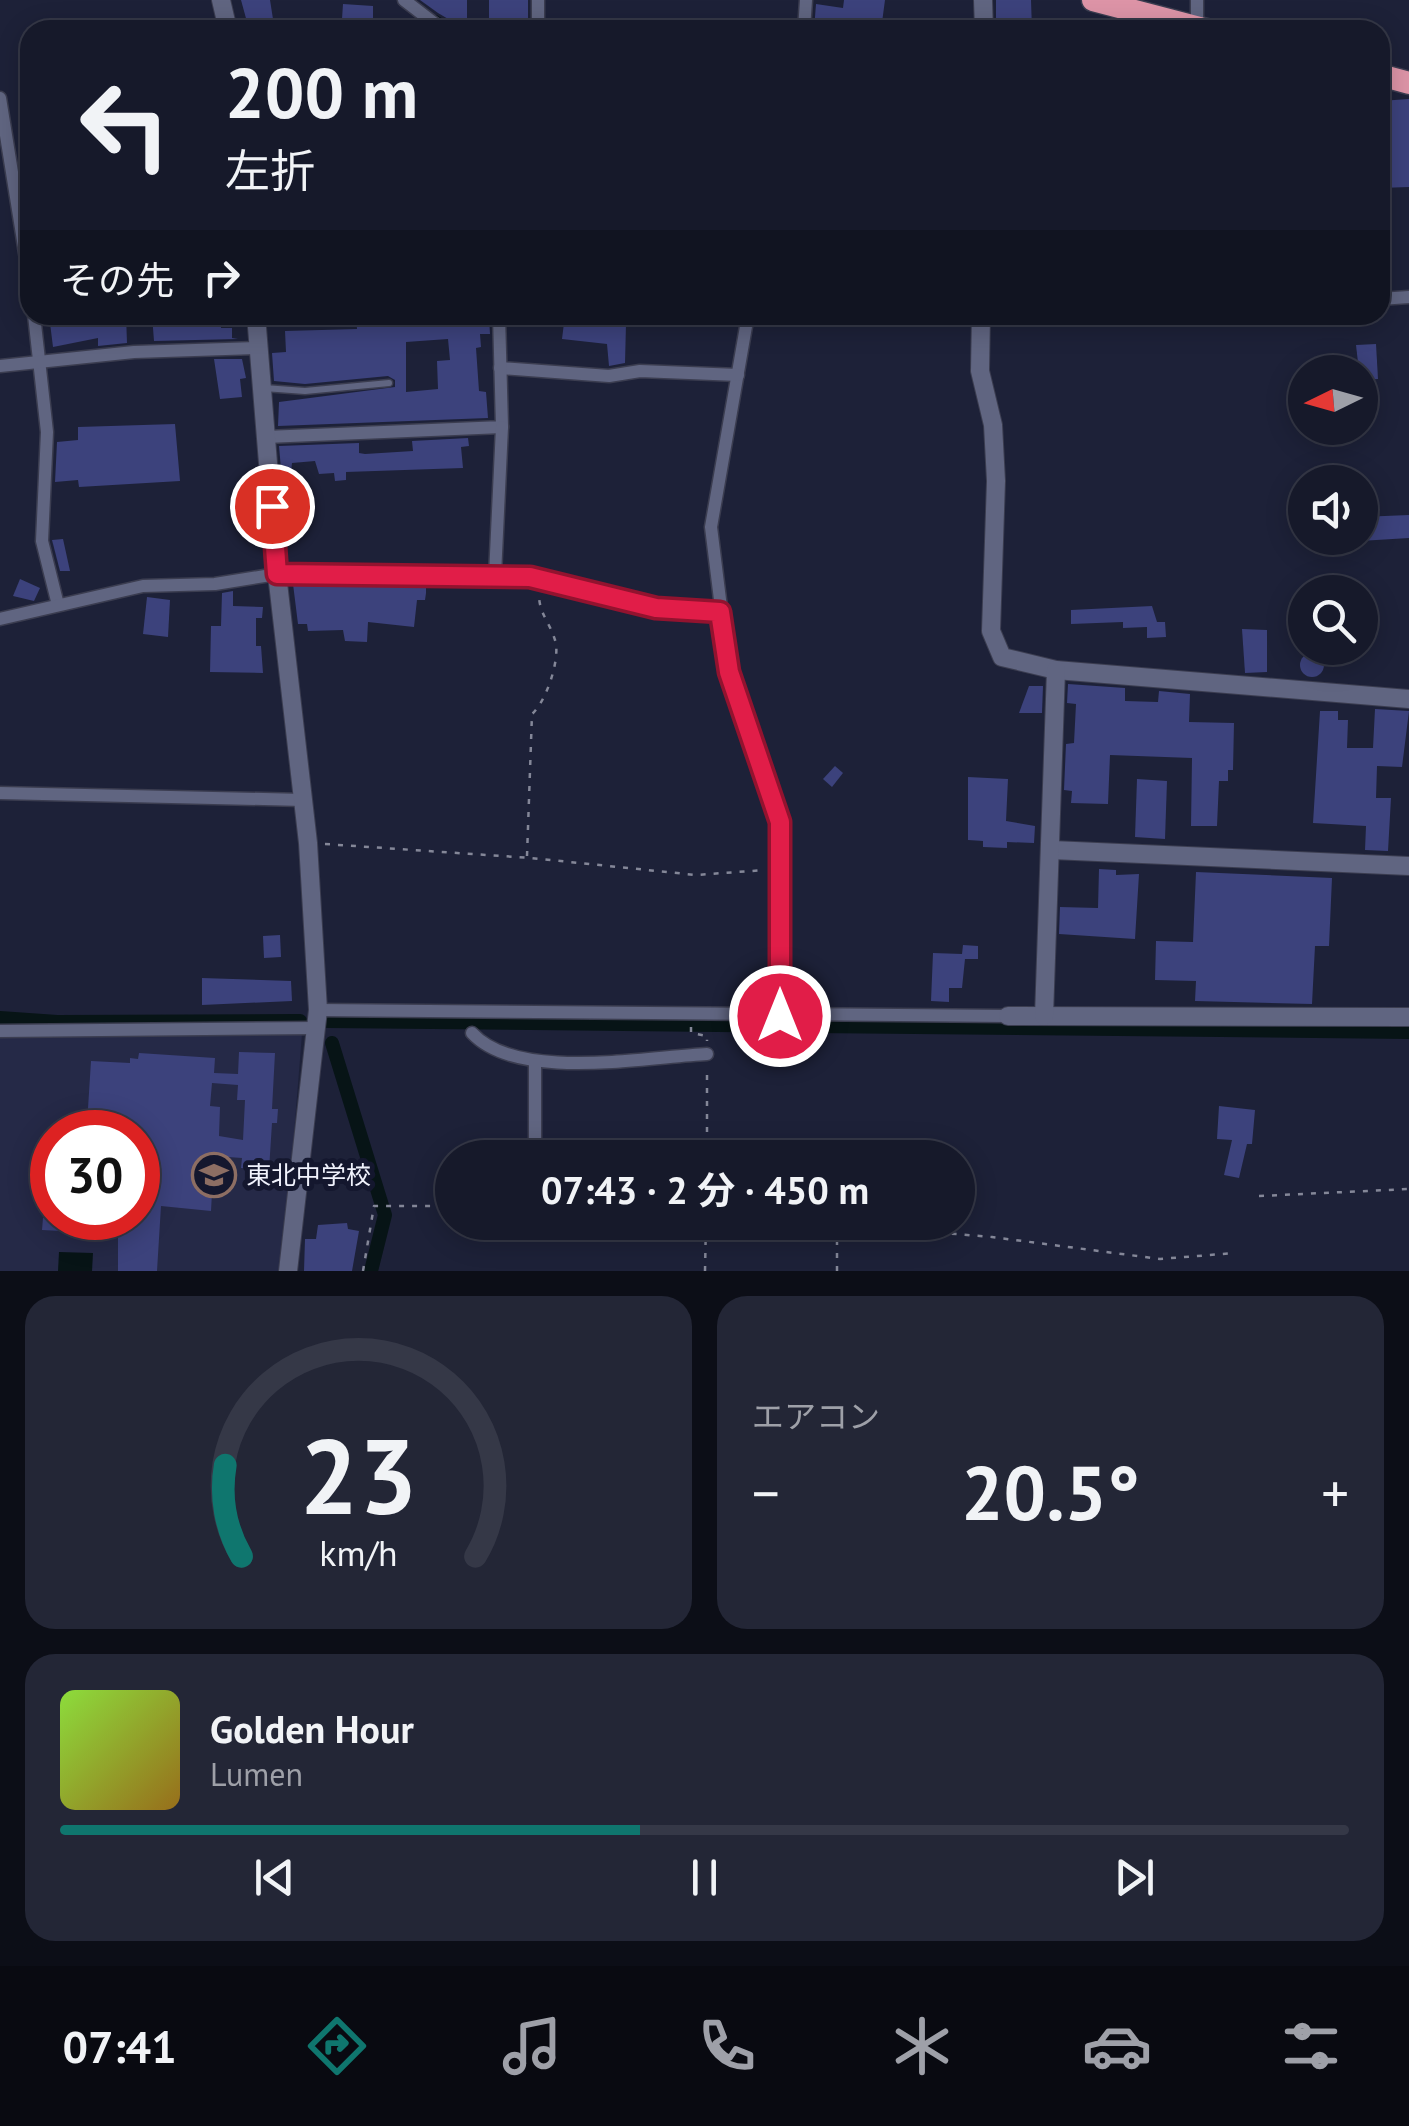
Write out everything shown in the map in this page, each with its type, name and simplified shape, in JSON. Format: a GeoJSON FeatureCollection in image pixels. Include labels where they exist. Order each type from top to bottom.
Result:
{"type":"FeatureCollection","features":[{"type":"Feature","properties":{"kind":"highway"},"geometry":{"type":"LineString","coordinates":[[1093,0],[1167,20]]}},
{"type":"Feature","properties":{"kind":"street"},"geometry":{"type":"LineString","coordinates":[[404,0],[431,20]]}},
{"type":"Feature","properties":{"kind":"street"},"geometry":{"type":"LineString","coordinates":[[0,98],[20,222]]}},
{"type":"Feature","properties":{"kind":"street"},"geometry":{"type":"LineString","coordinates":[[35,325],[48,453],[42,541],[58,605]]}},
{"type":"Feature","properties":{"kind":"street"},"geometry":{"type":"LineString","coordinates":[[257,325],[277,574],[308,843],[317,1019],[288,1271]]}},
{"type":"Feature","properties":{"kind":"street"},"geometry":{"type":"LineString","coordinates":[[495,576],[502,426],[499,325]]}},
{"type":"Feature","properties":{"kind":"street"},"geometry":{"type":"LineString","coordinates":[[746,325],[711,527],[729,672],[780,822],[780,1016]]}},
{"type":"Feature","properties":{"kind":"street"},"geometry":{"type":"LineString","coordinates":[[981,325],[980,371],[993,425],[996,480],[990,632],[1002,657],[1056,670],[1409,699]]}},
{"type":"Feature","properties":{"kind":"street"},"geometry":{"type":"LineString","coordinates":[[0,366],[134,352],[258,348]]}},
{"type":"Feature","properties":{"kind":"street"},"geometry":{"type":"LineString","coordinates":[[500,368],[609,376],[640,371],[738,375]]}},
{"type":"Feature","properties":{"kind":"street"},"geometry":{"type":"LineString","coordinates":[[266,436],[502,426]]}},
{"type":"Feature","properties":{"kind":"street"},"geometry":{"type":"LineString","coordinates":[[0,619],[156,584],[215,584],[277,574],[539,578],[656,608],[720,612]]}},
{"type":"Feature","properties":{"kind":"street"},"geometry":{"type":"LineString","coordinates":[[1044,1016],[1056,670]]}},
{"type":"Feature","properties":{"kind":"street"},"geometry":{"type":"LineString","coordinates":[[0,793],[303,800]]}},
{"type":"Feature","properties":{"kind":"street"},"geometry":{"type":"LineString","coordinates":[[1052,850],[1409,866]]}},
{"type":"Feature","properties":{"kind":"street"},"geometry":{"type":"LineString","coordinates":[[0,1030],[317,1019],[1409,1017]]}},
{"type":"Feature","properties":{"kind":"street"},"geometry":{"type":"LineString","coordinates":[[472,1033],[482,1043],[535,1064],[707,1054]]}},
{"type":"Feature","properties":{"kind":"street"},"geometry":{"type":"LineString","coordinates":[[535,1064],[535,1140]]}},
{"type":"Feature","properties":{"kind":"lane"},"geometry":{"type":"LineString","coordinates":[[262,388],[305,390],[390,383]]}},
{"type":"Feature","properties":{"kind":"path"},"geometry":{"type":"LineString","coordinates":[[527,858],[532,714],[542,705],[557,647],[539,609],[539,578]]}},
{"type":"Feature","properties":{"kind":"path"},"geometry":{"type":"LineString","coordinates":[[308,843],[527,858],[696,875],[780,869]]}},
{"type":"Feature","properties":{"kind":"path"},"geometry":{"type":"LineString","coordinates":[[691,1033],[707,1036],[707,1140]]}},
{"type":"Feature","properties":{"kind":"path"},"geometry":{"type":"LineString","coordinates":[[1259,1196],[1409,1189]]}},
{"type":"Feature","properties":{"kind":"path"},"geometry":{"type":"LineString","coordinates":[[364,1271],[374,1206],[435,1206]]}},
{"type":"Feature","properties":{"kind":"path"},"geometry":{"type":"LineString","coordinates":[[838,1271],[837,1234],[845,1226],[992,1236],[1160,1259],[1235,1253]]}},
{"type":"Feature","properties":{"kind":"path"},"geometry":{"type":"LineString","coordinates":[[705,1271],[706,1240]]}},
{"type":"Feature","properties":{"kind":"shaded area","name":"東北中学校"},"geometry":{"type":"Polygon","coordinates":[[[0,1034],[302,1034],[283,1271],[0,1271],[0,1034]]]}},
{"type":"Feature","properties":{"kind":"shaded area"},"geometry":{"type":"Polygon","coordinates":[[[59,1252],[93,1253],[92,1271],[58,1271],[59,1252]]]}},
{"type":"Feature","properties":{"kind":"building"},"geometry":{"type":"Polygon","coordinates":[[[241,0],[270,0],[273,19],[246,20],[241,0]]]}},
{"type":"Feature","properties":{"kind":"building"},"geometry":{"type":"Polygon","coordinates":[[[420,0],[467,0],[467,20],[450,20],[420,0]]]}},
{"type":"Feature","properties":{"kind":"building"},"geometry":{"type":"Polygon","coordinates":[[[489,0],[528,0],[528,20],[489,20],[489,0]]]}},
{"type":"Feature","properties":{"kind":"building"},"geometry":{"type":"Polygon","coordinates":[[[844,0],[885,0],[882,20],[815,20],[816,4],[843,8],[844,0]]]}},
{"type":"Feature","properties":{"kind":"building"},"geometry":{"type":"Polygon","coordinates":[[[996,0],[1031,0],[1032,20],[996,20],[996,0]]]}},
{"type":"Feature","properties":{"kind":"building"},"geometry":{"type":"Polygon","coordinates":[[[343,4],[373,6],[373,20],[331,20],[342,19],[343,4]]]}},
{"type":"Feature","properties":{"kind":"building"},"geometry":{"type":"Polygon","coordinates":[[[1409,99],[1409,187],[1390,188],[1390,100],[1409,99]]]}},
{"type":"Feature","properties":{"kind":"building"},"geometry":{"type":"Polygon","coordinates":[[[50,325],[126,325],[127,343],[98,346],[98,338],[53,347],[50,325]]]}},
{"type":"Feature","properties":{"kind":"building"},"geometry":{"type":"Polygon","coordinates":[[[153,325],[221,325],[232,328],[232,338],[238,339],[154,341],[153,325]]]}},
{"type":"Feature","properties":{"kind":"building"},"geometry":{"type":"Polygon","coordinates":[[[357,325],[489,325],[490,334],[480,334],[481,347],[476,348],[479,391],[486,392],[488,418],[278,426],[279,402],[395,387],[395,380],[388,376],[305,384],[274,381],[272,353],[286,352],[285,331],[357,329],[357,325]],[[448,339],[406,342],[406,392],[438,389],[437,361],[450,360],[448,339]]]}},
{"type":"Feature","properties":{"kind":"building"},"geometry":{"type":"Polygon","coordinates":[[[564,325],[626,325],[625,363],[609,366],[607,344],[562,339],[564,325]]]}},
{"type":"Feature","properties":{"kind":"building"},"geometry":{"type":"Polygon","coordinates":[[[1376,344],[1377,355],[1357,355],[1356,345],[1376,344]]]}},
{"type":"Feature","properties":{"kind":"building"},"geometry":{"type":"Polygon","coordinates":[[[214,359],[242,359],[246,378],[240,379],[242,397],[220,399],[214,359]]]}},
{"type":"Feature","properties":{"kind":"building"},"geometry":{"type":"Polygon","coordinates":[[[175,424],[180,481],[79,487],[78,480],[55,482],[57,442],[78,440],[78,427],[175,424]]]}},
{"type":"Feature","properties":{"kind":"building"},"geometry":{"type":"Polygon","coordinates":[[[468,438],[469,446],[461,447],[463,468],[346,472],[346,480],[335,481],[334,473],[319,474],[315,461],[292,463],[289,492],[283,492],[279,446],[359,443],[359,453],[365,454],[413,451],[412,441],[468,438]]]}},
{"type":"Feature","properties":{"kind":"building"},"geometry":{"type":"Polygon","coordinates":[[[1409,515],[1409,538],[1378,540],[1378,516],[1409,515]]]}},
{"type":"Feature","properties":{"kind":"building"},"geometry":{"type":"Polygon","coordinates":[[[63,539],[70,571],[60,571],[52,540],[63,539]]]}},
{"type":"Feature","properties":{"kind":"building"},"geometry":{"type":"Polygon","coordinates":[[[20,579],[40,588],[34,601],[13,596],[20,579]]]}},
{"type":"Feature","properties":{"kind":"building"},"geometry":{"type":"Polygon","coordinates":[[[293,584],[426,586],[426,593],[425,600],[417,600],[414,627],[368,622],[367,642],[345,641],[343,630],[308,631],[307,624],[298,624],[293,584]]]}},
{"type":"Feature","properties":{"kind":"building"},"geometry":{"type":"Polygon","coordinates":[[[233,591],[233,606],[263,607],[262,618],[256,618],[256,646],[261,646],[263,673],[210,672],[211,626],[221,626],[222,593],[233,591]]]}},
{"type":"Feature","properties":{"kind":"building"},"geometry":{"type":"Polygon","coordinates":[[[147,597],[170,600],[168,637],[143,634],[147,597]]]}},
{"type":"Feature","properties":{"kind":"building"},"geometry":{"type":"Polygon","coordinates":[[[1152,606],[1157,622],[1165,622],[1166,637],[1147,638],[1147,627],[1123,628],[1123,622],[1071,624],[1071,610],[1152,606]]]}},
{"type":"Feature","properties":{"kind":"building"},"geometry":{"type":"Polygon","coordinates":[[[1242,629],[1267,630],[1267,672],[1245,673],[1242,629]]]}},
{"type":"Feature","properties":{"kind":"building"},"geometry":{"type":"Polygon","coordinates":[[[1300,665],[1324,665],[1317,676],[1307,676],[1300,665]]]}},
{"type":"Feature","properties":{"kind":"building"},"geometry":{"type":"Polygon","coordinates":[[[1068,684],[1125,688],[1125,701],[1158,702],[1159,691],[1190,694],[1189,722],[1234,723],[1233,770],[1228,770],[1228,781],[1219,781],[1217,826],[1191,826],[1192,758],[1110,755],[1108,804],[1071,803],[1072,791],[1064,790],[1066,744],[1074,743],[1076,704],[1067,703],[1068,684]]]}},
{"type":"Feature","properties":{"kind":"building"},"geometry":{"type":"Polygon","coordinates":[[[1029,686],[1043,686],[1042,713],[1019,713],[1029,686]]]}},
{"type":"Feature","properties":{"kind":"building"},"geometry":{"type":"Polygon","coordinates":[[[1375,709],[1409,711],[1402,767],[1377,766],[1376,798],[1391,798],[1388,851],[1365,850],[1366,826],[1313,823],[1320,711],[1338,711],[1338,720],[1348,720],[1347,748],[1373,748],[1375,709]]]}},
{"type":"Feature","properties":{"kind":"building"},"geometry":{"type":"Polygon","coordinates":[[[835,766],[843,773],[832,787],[823,779],[835,766]]]}},
{"type":"Feature","properties":{"kind":"building"},"geometry":{"type":"Polygon","coordinates":[[[968,777],[1008,779],[1006,821],[1035,826],[1034,843],[1007,842],[1007,848],[983,847],[983,841],[968,840],[968,777]]]}},
{"type":"Feature","properties":{"kind":"building"},"geometry":{"type":"Polygon","coordinates":[[[1137,779],[1167,781],[1165,839],[1135,837],[1137,779]]]}},
{"type":"Feature","properties":{"kind":"building"},"geometry":{"type":"Polygon","coordinates":[[[1099,869],[1116,870],[1116,875],[1139,874],[1135,939],[1059,934],[1060,907],[1098,908],[1099,869]]]}},
{"type":"Feature","properties":{"kind":"building"},"geometry":{"type":"Polygon","coordinates":[[[1196,872],[1332,878],[1329,946],[1315,946],[1312,1004],[1195,1001],[1196,981],[1155,980],[1156,941],[1193,942],[1196,872]]]}},
{"type":"Feature","properties":{"kind":"building"},"geometry":{"type":"Polygon","coordinates":[[[280,935],[281,957],[264,958],[263,936],[280,935]]]}},
{"type":"Feature","properties":{"kind":"building"},"geometry":{"type":"Polygon","coordinates":[[[963,945],[978,946],[978,959],[965,959],[962,988],[949,988],[949,1002],[931,1001],[933,953],[962,954],[963,945]]]}},
{"type":"Feature","properties":{"kind":"building"},"geometry":{"type":"Polygon","coordinates":[[[202,978],[291,981],[292,1001],[202,1005],[202,978]]]}},
{"type":"Feature","properties":{"kind":"building"},"geometry":{"type":"Polygon","coordinates":[[[239,1052],[275,1053],[272,1109],[278,1109],[277,1123],[272,1123],[269,1170],[241,1168],[242,1158],[214,1156],[211,1211],[161,1206],[160,1222],[160,1110],[88,1110],[91,1061],[130,1063],[130,1058],[138,1059],[139,1053],[215,1058],[214,1073],[238,1074],[239,1052]],[[212,1083],[210,1106],[220,1107],[219,1136],[243,1140],[245,1100],[237,1100],[238,1085],[212,1083]]]}},
{"type":"Feature","properties":{"kind":"building"},"geometry":{"type":"Polygon","coordinates":[[[1219,1106],[1255,1110],[1252,1144],[1247,1144],[1239,1178],[1224,1175],[1232,1140],[1217,1139],[1219,1106]]]}},
{"type":"Feature","properties":{"kind":"building"},"geometry":{"type":"Polygon","coordinates":[[[347,1223],[348,1229],[359,1231],[352,1271],[304,1271],[305,1239],[316,1239],[318,1225],[347,1223]]]}},
{"type":"Feature","properties":{"kind":"building"},"geometry":{"type":"Polygon","coordinates":[[[118,1240],[159,1240],[157,1271],[118,1271],[118,1240]]]}},
{"type":"Feature","properties":{"kind":"waterway"},"geometry":{"type":"LineString","coordinates":[[436,17],[441,20]]}},
{"type":"Feature","properties":{"kind":"waterway"},"geometry":{"type":"LineString","coordinates":[[0,1018],[57,1022],[300,1021]]}},
{"type":"Feature","properties":{"kind":"waterway"},"geometry":{"type":"LineString","coordinates":[[328,1021],[1409,1032]]}},
{"type":"Feature","properties":{"kind":"waterway"},"geometry":{"type":"LineString","coordinates":[[332,1043],[385,1215],[371,1271]]}},
{"type":"Feature","properties":{"kind":"place","name":"東北中学校"},"geometry":{"type":"Point","coordinates":[214,1175]}},
{"type":"Feature","properties":{"kind":"route"},"geometry":{"type":"LineString","coordinates":[[272,506],[277,574],[411,579],[448,574],[530,577],[564,582],[656,608],[720,612],[729,672],[780,822],[780,1016]]}}]}
